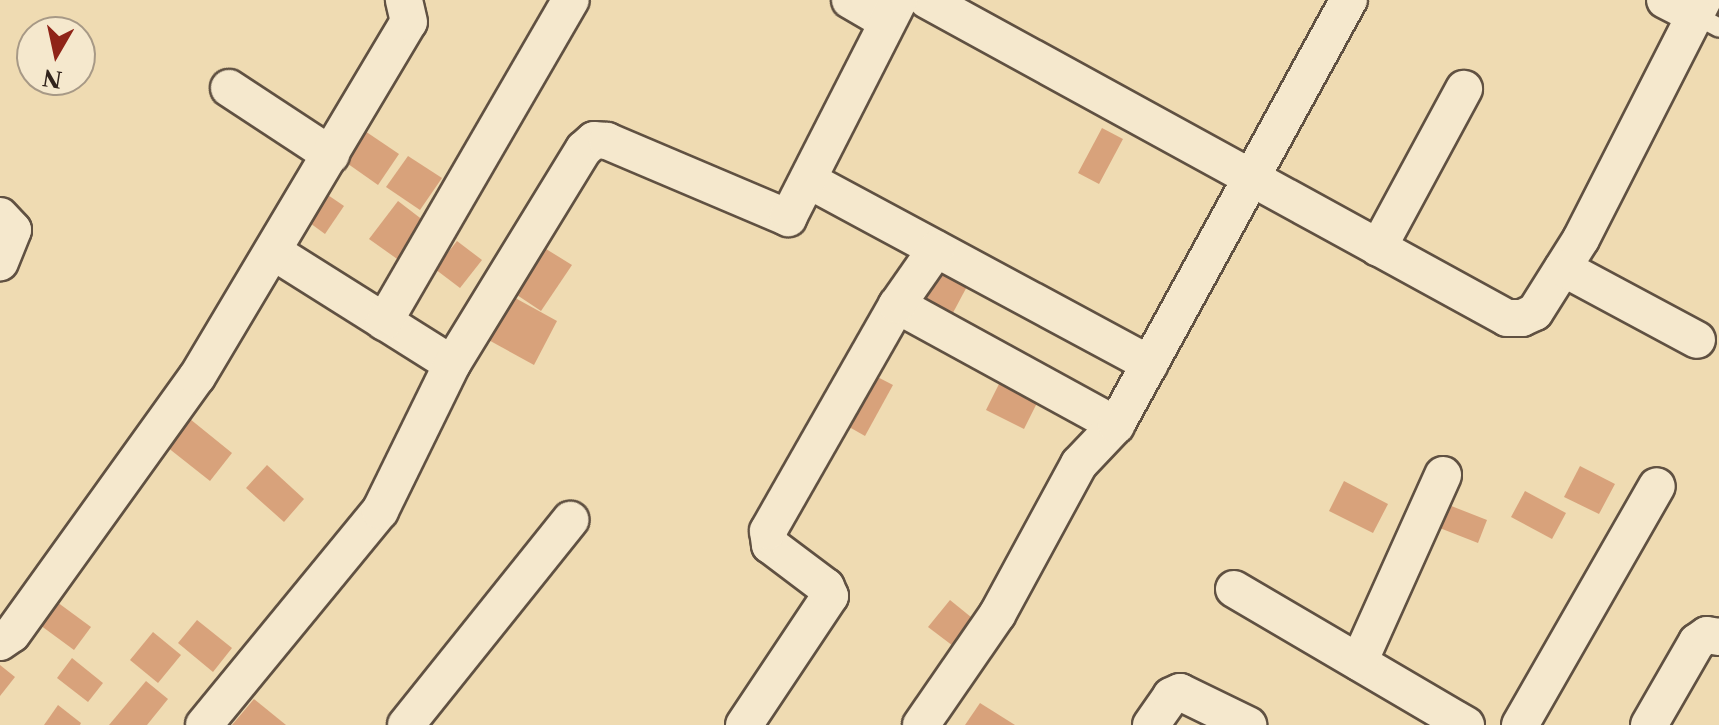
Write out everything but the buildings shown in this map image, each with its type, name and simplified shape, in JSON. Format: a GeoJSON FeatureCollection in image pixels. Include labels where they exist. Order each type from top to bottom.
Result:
{"type":"FeatureCollection","features":[{"type":"Feature","properties":{"kind":"street"},"geometry":{"type":"LineString","coordinates":[[0,642],[12,634],[197,377],[409,22],[404,0]]}},
{"type":"Feature","properties":{"kind":"street"},"geometry":{"type":"LineString","coordinates":[[384,322],[571,0]]}},
{"type":"Feature","properties":{"kind":"street"},"geometry":{"type":"LineString","coordinates":[[204,725],[380,511],[452,364],[558,184],[594,140],[607,141],[777,216],[788,218],[796,210],[893,11],[850,0]]}},
{"type":"Feature","properties":{"kind":"street"},"geometry":{"type":"LineString","coordinates":[[927,0],[1507,318],[1535,312],[1563,268],[1696,11]]}},
{"type":"Feature","properties":{"kind":"street"},"geometry":{"type":"LineString","coordinates":[[921,725],[997,615],[1079,464],[1116,425],[1349,0]]}},
{"type":"Feature","properties":{"kind":"street"},"geometry":{"type":"LineString","coordinates":[[229,88],[331,155]]}},
{"type":"Feature","properties":{"kind":"street"},"geometry":{"type":"LineString","coordinates":[[1378,248],[1464,89]]}},
{"type":"Feature","properties":{"kind":"street"},"geometry":{"type":"LineString","coordinates":[[810,181],[1150,364]]}},
{"type":"Feature","properties":{"kind":"street"},"geometry":{"type":"LineString","coordinates":[[0,216],[13,230],[0,263]]}},
{"type":"Feature","properties":{"kind":"street"},"geometry":{"type":"LineString","coordinates":[[744,725],[830,596],[826,587],[770,545],[768,531],[897,305],[936,249]]}},
{"type":"Feature","properties":{"kind":"street"},"geometry":{"type":"LineString","coordinates":[[274,252],[452,364]]}},
{"type":"Feature","properties":{"kind":"street"},"geometry":{"type":"LineString","coordinates":[[1563,268],[1697,340]]}},
{"type":"Feature","properties":{"kind":"street"},"geometry":{"type":"LineString","coordinates":[[897,305],[1116,425]]}},
{"type":"Feature","properties":{"kind":"street"},"geometry":{"type":"LineString","coordinates":[[1359,662],[1443,475]]}},
{"type":"Feature","properties":{"kind":"street"},"geometry":{"type":"LineString","coordinates":[[1520,725],[1657,486]]}},
{"type":"Feature","properties":{"kind":"street"},"geometry":{"type":"LineString","coordinates":[[406,725],[570,520]]}},
{"type":"Feature","properties":{"kind":"street"},"geometry":{"type":"LineString","coordinates":[[1234,589],[1466,725]]}},
{"type":"Feature","properties":{"kind":"street"},"geometry":{"type":"LineString","coordinates":[[1649,725],[1697,642],[1707,635],[1719,637]]}},
{"type":"Feature","properties":{"kind":"street"},"geometry":{"type":"LineString","coordinates":[[1151,725],[1171,696],[1180,692],[1248,725]]}}]}
